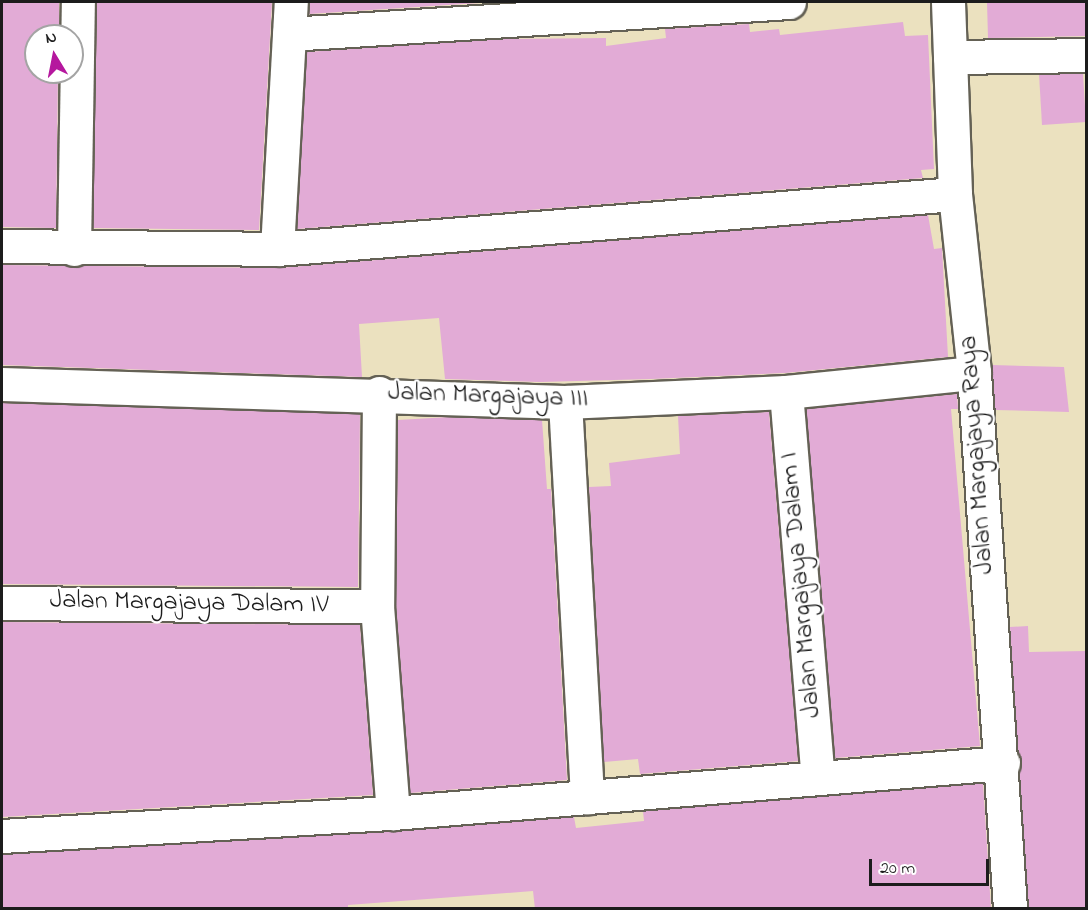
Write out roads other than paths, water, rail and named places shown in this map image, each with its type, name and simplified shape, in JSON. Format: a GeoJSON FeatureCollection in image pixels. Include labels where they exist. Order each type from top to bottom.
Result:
{"type":"FeatureCollection","features":[{"type":"Feature","properties":{"kind":"street"},"geometry":{"type":"LineString","coordinates":[[74,249],[78,2]]}},
{"type":"Feature","properties":{"kind":"street"},"geometry":{"type":"LineString","coordinates":[[277,249],[291,2]]}},
{"type":"Feature","properties":{"kind":"street"},"geometry":{"type":"LineString","coordinates":[[290,34],[789,2]]}},
{"type":"Feature","properties":{"kind":"street","name":"Jalan Margajaya Raya"},"geometry":{"type":"LineString","coordinates":[[948,2],[955,194],[974,373],[1003,763],[1011,909]]}},
{"type":"Feature","properties":{"kind":"street"},"geometry":{"type":"LineString","coordinates":[[950,57],[1086,55]]}},
{"type":"Feature","properties":{"kind":"street"},"geometry":{"type":"LineString","coordinates":[[2,246],[74,249],[277,249],[955,194]]}},
{"type":"Feature","properties":{"kind":"street","name":"Jalan Margajaya III"},"geometry":{"type":"LineString","coordinates":[[2,384],[235,393],[378,393],[565,402],[786,392],[974,373]]}},
{"type":"Feature","properties":{"kind":"street","name":"Jalan Margajaya Dalam I"},"geometry":{"type":"LineString","coordinates":[[786,392],[818,778]]}},
{"type":"Feature","properties":{"kind":"street"},"geometry":{"type":"LineString","coordinates":[[378,393],[377,606],[393,813]]}},
{"type":"Feature","properties":{"kind":"street"},"geometry":{"type":"LineString","coordinates":[[565,402],[587,797]]}},
{"type":"Feature","properties":{"kind":"street","name":"Jalan Margajaya Dalam IV"},"geometry":{"type":"LineString","coordinates":[[2,603],[377,606]]}},
{"type":"Feature","properties":{"kind":"street"},"geometry":{"type":"LineString","coordinates":[[2,836],[393,813],[1003,763]]}}]}
